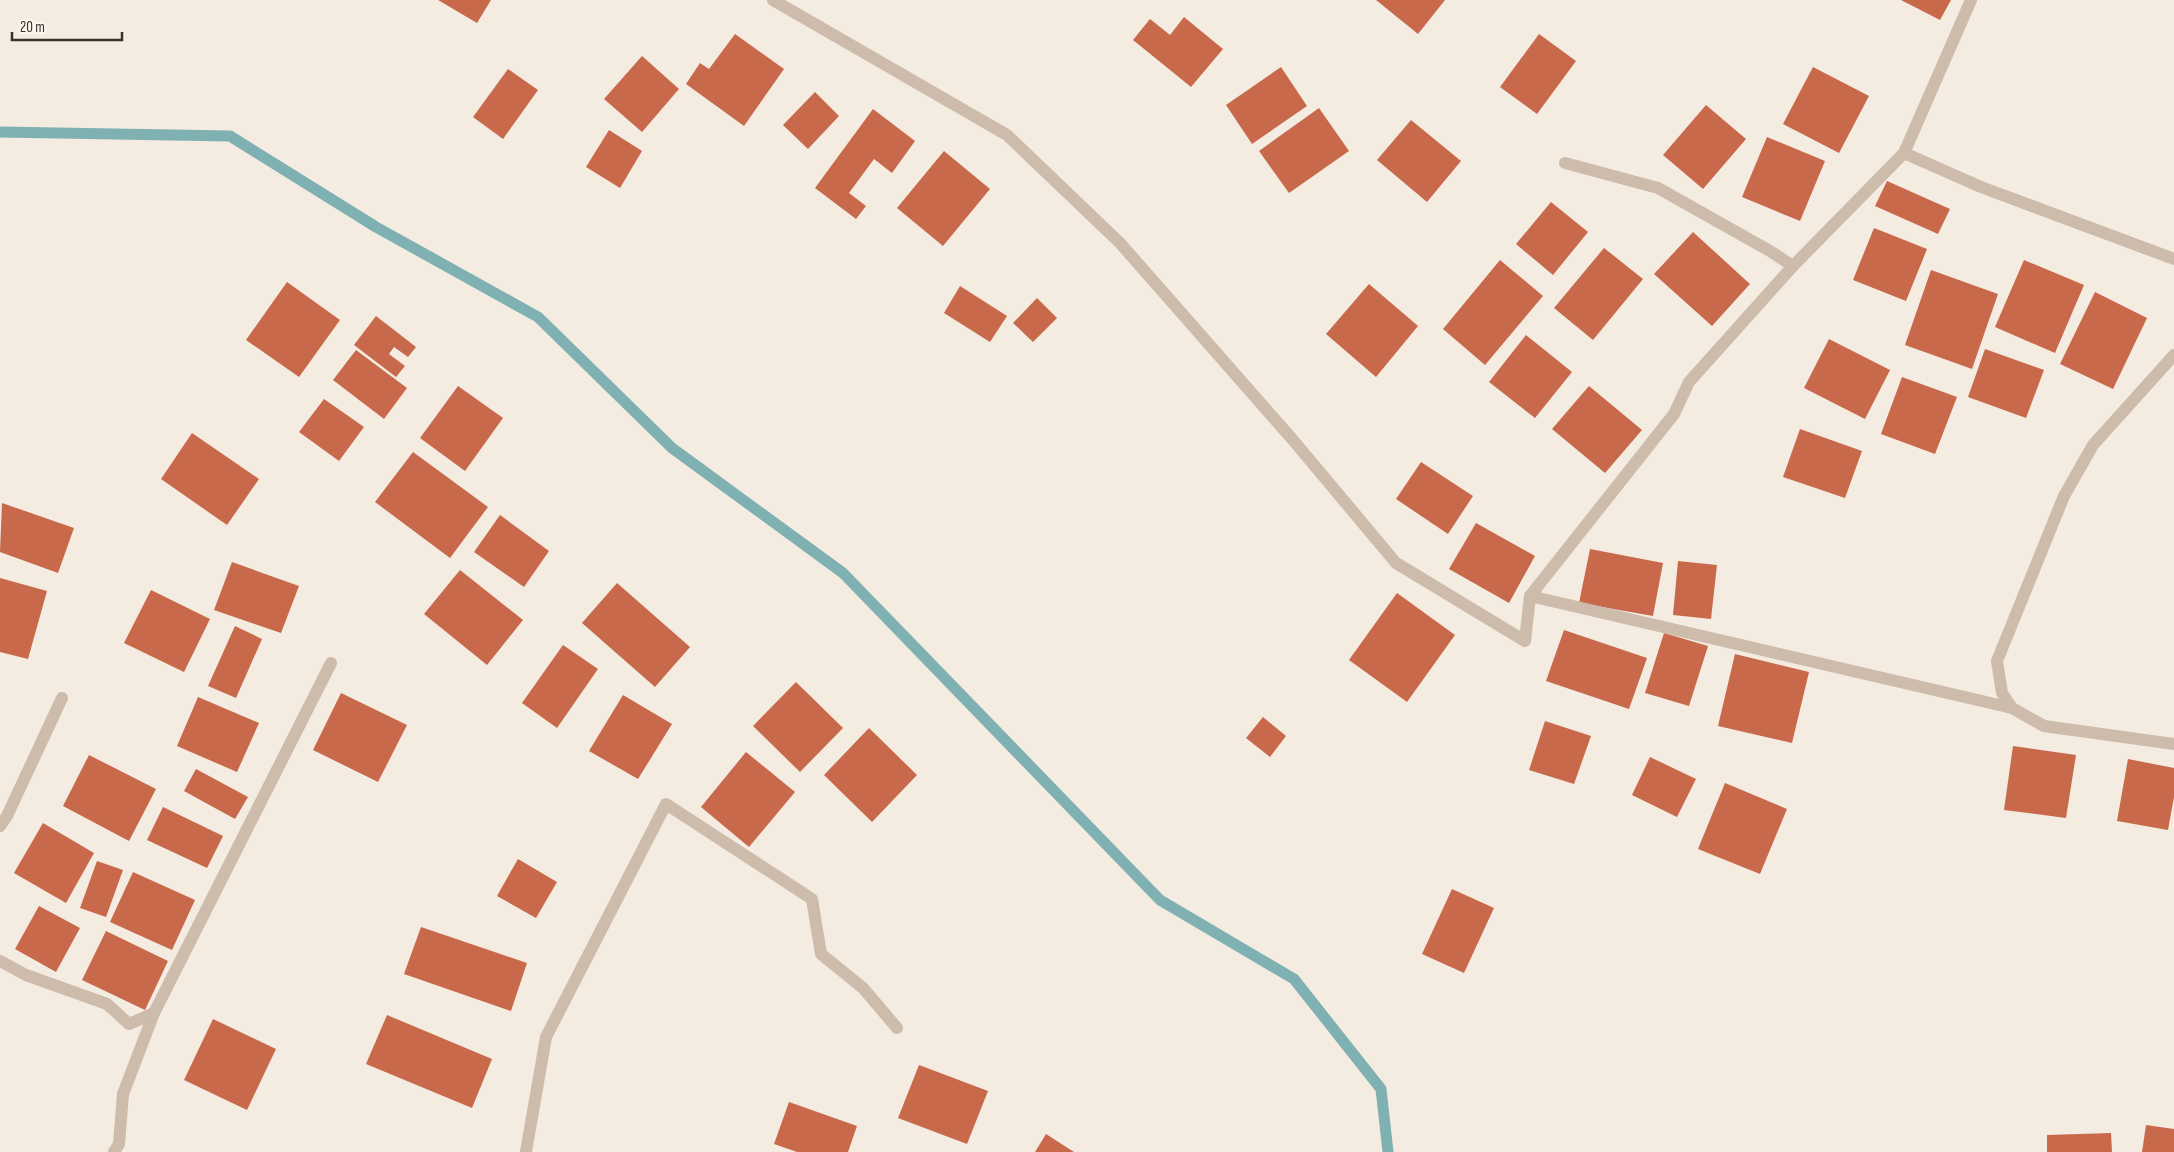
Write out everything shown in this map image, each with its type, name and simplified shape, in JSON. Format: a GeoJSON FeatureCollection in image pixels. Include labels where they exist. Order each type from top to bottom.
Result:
{"type":"FeatureCollection","features":[{"type":"Feature","properties":{"kind":"street"},"geometry":{"type":"LineString","coordinates":[[773,0],[1007,135],[1120,244],[1293,440],[1396,563],[1525,641],[1530,596],[1674,414],[1689,382],[1793,266],[1904,153],[1971,0]]}},
{"type":"Feature","properties":{"kind":"street"},"geometry":{"type":"LineString","coordinates":[[1904,153],[1981,187],[2174,259]]}},
{"type":"Feature","properties":{"kind":"street"},"geometry":{"type":"LineString","coordinates":[[1565,163],[1658,188],[1770,250],[1793,266]]}},
{"type":"Feature","properties":{"kind":"street"},"geometry":{"type":"LineString","coordinates":[[2012,708],[2002,693],[1997,661],[2064,496],[2093,445],[2174,356]]}},
{"type":"Feature","properties":{"kind":"street"},"geometry":{"type":"LineString","coordinates":[[1530,596],[2012,708],[2044,726],[2174,744]]}},
{"type":"Feature","properties":{"kind":"street"},"geometry":{"type":"LineString","coordinates":[[114,1152],[119,1144],[123,1094],[154,1013],[331,663]]}},
{"type":"Feature","properties":{"kind":"street"},"geometry":{"type":"LineString","coordinates":[[0,826],[7,816],[62,698]]}},
{"type":"Feature","properties":{"kind":"street"},"geometry":{"type":"LineString","coordinates":[[526,1152],[546,1037],[666,804],[812,899],[821,954],[863,988],[898,1028]]}},
{"type":"Feature","properties":{"kind":"street"},"geometry":{"type":"LineString","coordinates":[[0,961],[26,975],[107,1004],[130,1024],[154,1013]]}},
{"type":"Feature","properties":{"kind":"building"},"geometry":{"type":"Polygon","coordinates":[[[438,0],[491,0],[477,23],[438,0]]]}},
{"type":"Feature","properties":{"kind":"building"},"geometry":{"type":"Polygon","coordinates":[[[1376,0],[1445,0],[1418,34],[1376,0]]]}},
{"type":"Feature","properties":{"kind":"building"},"geometry":{"type":"Polygon","coordinates":[[[1901,0],[1951,0],[1940,20],[1901,0]]]}},
{"type":"Feature","properties":{"kind":"building"},"geometry":{"type":"Polygon","coordinates":[[[1184,17],[1223,49],[1191,87],[1133,40],[1150,19],[1170,35],[1184,17]]]}},
{"type":"Feature","properties":{"kind":"building"},"geometry":{"type":"Polygon","coordinates":[[[735,34],[784,69],[744,126],[686,84],[700,63],[709,69],[735,34]]]}},
{"type":"Feature","properties":{"kind":"building"},"geometry":{"type":"Polygon","coordinates":[[[1539,34],[1576,61],[1537,114],[1500,87],[1539,34]]]}},
{"type":"Feature","properties":{"kind":"building"},"geometry":{"type":"Polygon","coordinates":[[[642,56],[679,89],[642,132],[604,99],[642,56]]]}},
{"type":"Feature","properties":{"kind":"building"},"geometry":{"type":"Polygon","coordinates":[[[1281,67],[1307,106],[1252,144],[1226,105],[1281,67]]]}},
{"type":"Feature","properties":{"kind":"building"},"geometry":{"type":"Polygon","coordinates":[[[1813,67],[1869,96],[1839,153],[1783,124],[1813,67]]]}},
{"type":"Feature","properties":{"kind":"building"},"geometry":{"type":"Polygon","coordinates":[[[508,69],[538,90],[503,139],[473,117],[508,69]]]}},
{"type":"Feature","properties":{"kind":"building"},"geometry":{"type":"Polygon","coordinates":[[[815,92],[839,116],[808,149],[783,125],[815,92]]]}},
{"type":"Feature","properties":{"kind":"building"},"geometry":{"type":"Polygon","coordinates":[[[1706,105],[1746,139],[1703,189],[1663,155],[1706,105]]]}},
{"type":"Feature","properties":{"kind":"building"},"geometry":{"type":"Polygon","coordinates":[[[1319,108],[1349,151],[1289,193],[1259,151],[1319,108]]]}},
{"type":"Feature","properties":{"kind":"building"},"geometry":{"type":"Polygon","coordinates":[[[873,109],[915,141],[892,173],[874,159],[849,193],[866,206],[856,219],[815,188],[873,109]]]}},
{"type":"Feature","properties":{"kind":"building"},"geometry":{"type":"Polygon","coordinates":[[[1411,120],[1461,161],[1427,202],[1377,160],[1411,120]]]}},
{"type":"Feature","properties":{"kind":"building"},"geometry":{"type":"Polygon","coordinates":[[[609,130],[642,151],[620,188],[586,167],[609,130]]]}},
{"type":"Feature","properties":{"kind":"building"},"geometry":{"type":"Polygon","coordinates":[[[1767,137],[1825,161],[1800,221],[1742,197],[1767,137]]]}},
{"type":"Feature","properties":{"kind":"building"},"geometry":{"type":"Polygon","coordinates":[[[944,151],[990,189],[943,246],[897,208],[944,151]]]}},
{"type":"Feature","properties":{"kind":"building"},"geometry":{"type":"Polygon","coordinates":[[[1887,181],[1950,209],[1938,234],[1875,206],[1887,181]]]}},
{"type":"Feature","properties":{"kind":"building"},"geometry":{"type":"Polygon","coordinates":[[[1551,202],[1588,232],[1553,275],[1516,244],[1551,202]]]}},
{"type":"Feature","properties":{"kind":"building"},"geometry":{"type":"Polygon","coordinates":[[[1874,228],[1927,249],[1906,301],[1853,280],[1874,228]]]}},
{"type":"Feature","properties":{"kind":"building"},"geometry":{"type":"Polygon","coordinates":[[[1693,232],[1750,284],[1712,326],[1654,274],[1693,232]]]}},
{"type":"Feature","properties":{"kind":"building"},"geometry":{"type":"Polygon","coordinates":[[[1604,248],[1643,279],[1593,340],[1554,308],[1604,248]]]}},
{"type":"Feature","properties":{"kind":"building"},"geometry":{"type":"Polygon","coordinates":[[[1500,260],[1543,296],[1485,365],[1443,329],[1500,260]]]}},
{"type":"Feature","properties":{"kind":"building"},"geometry":{"type":"Polygon","coordinates":[[[2024,260],[2084,285],[2055,353],[1995,327],[2024,260]]]}},
{"type":"Feature","properties":{"kind":"building"},"geometry":{"type":"Polygon","coordinates":[[[1931,270],[1998,294],[1972,369],[1905,345],[1931,270]]]}},
{"type":"Feature","properties":{"kind":"building"},"geometry":{"type":"Polygon","coordinates":[[[287,282],[340,320],[299,377],[246,340],[287,282]]]}},
{"type":"Feature","properties":{"kind":"building"},"geometry":{"type":"Polygon","coordinates":[[[1369,284],[1418,326],[1376,377],[1326,334],[1369,284]]]}},
{"type":"Feature","properties":{"kind":"building"},"geometry":{"type":"Polygon","coordinates":[[[960,286],[1007,316],[990,342],[944,313],[960,286]]]}},
{"type":"Feature","properties":{"kind":"building"},"geometry":{"type":"Polygon","coordinates":[[[2095,292],[2147,318],[2113,389],[2060,364],[2095,292]]]}},
{"type":"Feature","properties":{"kind":"building"},"geometry":{"type":"Polygon","coordinates":[[[1037,298],[1057,318],[1033,342],[1013,323],[1037,298]]]}},
{"type":"Feature","properties":{"kind":"building"},"geometry":{"type":"Polygon","coordinates":[[[376,316],[416,347],[408,357],[394,347],[389,354],[405,366],[396,377],[354,345],[376,316]]]}},
{"type":"Feature","properties":{"kind":"building"},"geometry":{"type":"Polygon","coordinates":[[[1526,335],[1572,372],[1535,418],[1489,382],[1526,335]]]}},
{"type":"Feature","properties":{"kind":"building"},"geometry":{"type":"Polygon","coordinates":[[[1829,339],[1890,370],[1865,419],[1804,388],[1829,339]]]}},
{"type":"Feature","properties":{"kind":"building"},"geometry":{"type":"Polygon","coordinates":[[[1985,349],[2044,370],[2026,418],[1968,397],[1985,349]]]}},
{"type":"Feature","properties":{"kind":"building"},"geometry":{"type":"Polygon","coordinates":[[[356,350],[407,388],[384,419],[333,380],[356,350]]]}},
{"type":"Feature","properties":{"kind":"building"},"geometry":{"type":"Polygon","coordinates":[[[1902,377],[1957,397],[1935,454],[1881,434],[1902,377]]]}},
{"type":"Feature","properties":{"kind":"building"},"geometry":{"type":"Polygon","coordinates":[[[458,386],[503,418],[465,471],[420,438],[458,386]]]}},
{"type":"Feature","properties":{"kind":"building"},"geometry":{"type":"Polygon","coordinates":[[[1589,386],[1642,430],[1605,473],[1552,429],[1589,386]]]}},
{"type":"Feature","properties":{"kind":"building"},"geometry":{"type":"Polygon","coordinates":[[[324,399],[364,427],[339,461],[299,432],[324,399]]]}},
{"type":"Feature","properties":{"kind":"building"},"geometry":{"type":"Polygon","coordinates":[[[1800,429],[1862,451],[1845,498],[1783,477],[1800,429]]]}},
{"type":"Feature","properties":{"kind":"building"},"geometry":{"type":"Polygon","coordinates":[[[192,433],[259,479],[227,525],[161,479],[192,433]]]}},
{"type":"Feature","properties":{"kind":"building"},"geometry":{"type":"Polygon","coordinates":[[[413,452],[488,507],[450,558],[375,502],[413,452]]]}},
{"type":"Feature","properties":{"kind":"building"},"geometry":{"type":"Polygon","coordinates":[[[1421,462],[1473,496],[1448,534],[1396,499],[1421,462]]]}},
{"type":"Feature","properties":{"kind":"building"},"geometry":{"type":"Polygon","coordinates":[[[2,503],[74,528],[58,573],[0,552],[2,503]]]}},
{"type":"Feature","properties":{"kind":"building"},"geometry":{"type":"Polygon","coordinates":[[[500,515],[549,551],[524,587],[474,552],[500,515]]]}},
{"type":"Feature","properties":{"kind":"building"},"geometry":{"type":"Polygon","coordinates":[[[1476,523],[1535,556],[1509,603],[1449,569],[1476,523]]]}},
{"type":"Feature","properties":{"kind":"building"},"geometry":{"type":"Polygon","coordinates":[[[1590,549],[1663,563],[1653,616],[1579,603],[1590,549]]]}},
{"type":"Feature","properties":{"kind":"building"},"geometry":{"type":"Polygon","coordinates":[[[1678,561],[1717,565],[1711,619],[1673,615],[1678,561]]]}},
{"type":"Feature","properties":{"kind":"building"},"geometry":{"type":"Polygon","coordinates":[[[232,562],[299,586],[281,633],[214,610],[232,562]]]}},
{"type":"Feature","properties":{"kind":"building"},"geometry":{"type":"Polygon","coordinates":[[[460,570],[523,620],[487,665],[424,614],[460,570]]]}},
{"type":"Feature","properties":{"kind":"building"},"geometry":{"type":"Polygon","coordinates":[[[0,578],[47,591],[28,659],[0,652],[0,578]]]}},
{"type":"Feature","properties":{"kind":"building"},"geometry":{"type":"Polygon","coordinates":[[[617,583],[690,647],[655,687],[582,623],[617,583]]]}},
{"type":"Feature","properties":{"kind":"building"},"geometry":{"type":"Polygon","coordinates":[[[151,590],[210,619],[184,672],[124,643],[151,590]]]}},
{"type":"Feature","properties":{"kind":"building"},"geometry":{"type":"Polygon","coordinates":[[[1397,593],[1455,635],[1407,702],[1349,660],[1397,593]]]}},
{"type":"Feature","properties":{"kind":"building"},"geometry":{"type":"Polygon","coordinates":[[[235,626],[262,639],[236,698],[208,686],[235,626]]]}},
{"type":"Feature","properties":{"kind":"building"},"geometry":{"type":"Polygon","coordinates":[[[1564,630],[1647,658],[1629,709],[1546,681],[1564,630]]]}},
{"type":"Feature","properties":{"kind":"building"},"geometry":{"type":"Polygon","coordinates":[[[1664,633],[1708,646],[1689,706],[1645,693],[1664,633]]]}},
{"type":"Feature","properties":{"kind":"building"},"geometry":{"type":"Polygon","coordinates":[[[563,645],[598,669],[557,728],[522,703],[563,645]]]}},
{"type":"Feature","properties":{"kind":"building"},"geometry":{"type":"Polygon","coordinates":[[[1735,654],[1809,672],[1792,743],[1718,726],[1735,654]]]}},
{"type":"Feature","properties":{"kind":"building"},"geometry":{"type":"Polygon","coordinates":[[[796,682],[843,728],[800,772],[753,726],[796,682]]]}},
{"type":"Feature","properties":{"kind":"building"},"geometry":{"type":"Polygon","coordinates":[[[341,693],[407,725],[378,782],[313,750],[341,693]]]}},
{"type":"Feature","properties":{"kind":"building"},"geometry":{"type":"Polygon","coordinates":[[[623,695],[672,724],[638,779],[589,751],[623,695]]]}},
{"type":"Feature","properties":{"kind":"building"},"geometry":{"type":"Polygon","coordinates":[[[198,697],[259,723],[237,772],[177,746],[198,697]]]}},
{"type":"Feature","properties":{"kind":"building"},"geometry":{"type":"Polygon","coordinates":[[[1263,717],[1286,736],[1270,757],[1246,738],[1263,717]]]}},
{"type":"Feature","properties":{"kind":"building"},"geometry":{"type":"Polygon","coordinates":[[[1545,721],[1591,736],[1574,784],[1529,770],[1545,721]]]}},
{"type":"Feature","properties":{"kind":"building"},"geometry":{"type":"Polygon","coordinates":[[[869,728],[917,775],[872,822],[824,775],[869,728]]]}},
{"type":"Feature","properties":{"kind":"building"},"geometry":{"type":"Polygon","coordinates":[[[2013,746],[2076,755],[2066,818],[2004,810],[2013,746]]]}},
{"type":"Feature","properties":{"kind":"building"},"geometry":{"type":"Polygon","coordinates":[[[746,752],[795,792],[749,847],[701,807],[746,752]]]}},
{"type":"Feature","properties":{"kind":"building"},"geometry":{"type":"Polygon","coordinates":[[[89,755],[156,789],[129,841],[63,806],[89,755]]]}},
{"type":"Feature","properties":{"kind":"building"},"geometry":{"type":"Polygon","coordinates":[[[1650,757],[1696,779],[1677,817],[1632,795],[1650,757]]]}},
{"type":"Feature","properties":{"kind":"building"},"geometry":{"type":"Polygon","coordinates":[[[2128,759],[2174,768],[2174,797],[2168,830],[2117,821],[2128,759]]]}},
{"type":"Feature","properties":{"kind":"building"},"geometry":{"type":"Polygon","coordinates":[[[196,769],[248,797],[235,819],[184,791],[196,769]]]}},
{"type":"Feature","properties":{"kind":"building"},"geometry":{"type":"Polygon","coordinates":[[[1725,783],[1787,809],[1760,874],[1698,849],[1725,783]]]}},
{"type":"Feature","properties":{"kind":"building"},"geometry":{"type":"Polygon","coordinates":[[[163,807],[223,836],[207,868],[147,840],[163,807]]]}},
{"type":"Feature","properties":{"kind":"building"},"geometry":{"type":"Polygon","coordinates":[[[43,823],[94,853],[66,903],[14,873],[43,823]]]}},
{"type":"Feature","properties":{"kind":"building"},"geometry":{"type":"Polygon","coordinates":[[[518,859],[557,882],[536,918],[497,896],[518,859]]]}},
{"type":"Feature","properties":{"kind":"building"},"geometry":{"type":"Polygon","coordinates":[[[97,861],[123,870],[106,917],[80,908],[97,861]]]}},
{"type":"Feature","properties":{"kind":"building"},"geometry":{"type":"Polygon","coordinates":[[[133,872],[195,900],[172,950],[110,922],[133,872]]]}},
{"type":"Feature","properties":{"kind":"building"},"geometry":{"type":"Polygon","coordinates":[[[1452,889],[1494,908],[1464,973],[1422,954],[1452,889]]]}},
{"type":"Feature","properties":{"kind":"building"},"geometry":{"type":"Polygon","coordinates":[[[39,906],[80,928],[56,972],[15,949],[39,906]]]}},
{"type":"Feature","properties":{"kind":"building"},"geometry":{"type":"Polygon","coordinates":[[[421,927],[527,963],[511,1011],[404,974],[421,927]]]}},
{"type":"Feature","properties":{"kind":"building"},"geometry":{"type":"Polygon","coordinates":[[[106,931],[168,961],[145,1010],[82,980],[106,931]]]}},
{"type":"Feature","properties":{"kind":"building"},"geometry":{"type":"Polygon","coordinates":[[[387,1015],[492,1059],[472,1108],[366,1064],[387,1015]]]}},
{"type":"Feature","properties":{"kind":"building"},"geometry":{"type":"Polygon","coordinates":[[[213,1019],[276,1049],[247,1110],[184,1080],[213,1019]]]}},
{"type":"Feature","properties":{"kind":"building"},"geometry":{"type":"Polygon","coordinates":[[[919,1065],[988,1091],[967,1144],[898,1118],[919,1065]]]}},
{"type":"Feature","properties":{"kind":"building"},"geometry":{"type":"Polygon","coordinates":[[[789,1102],[857,1126],[848,1152],[797,1152],[774,1144],[789,1102]]]}},
{"type":"Feature","properties":{"kind":"building"},"geometry":{"type":"Polygon","coordinates":[[[2146,1125],[2174,1129],[2174,1152],[2142,1152],[2146,1125]]]}},
{"type":"Feature","properties":{"kind":"building"},"geometry":{"type":"Polygon","coordinates":[[[2111,1133],[2112,1152],[2047,1152],[2047,1135],[2111,1133]]]}},
{"type":"Feature","properties":{"kind":"building"},"geometry":{"type":"Polygon","coordinates":[[[1046,1134],[1074,1152],[1035,1152],[1046,1134]]]}},
{"type":"Feature","properties":{"kind":"waterway"},"geometry":{"type":"LineString","coordinates":[[0,132],[230,136],[376,227],[538,317],[672,448],[843,573],[1160,900],[1294,979],[1381,1089],[1388,1152]]}}]}
